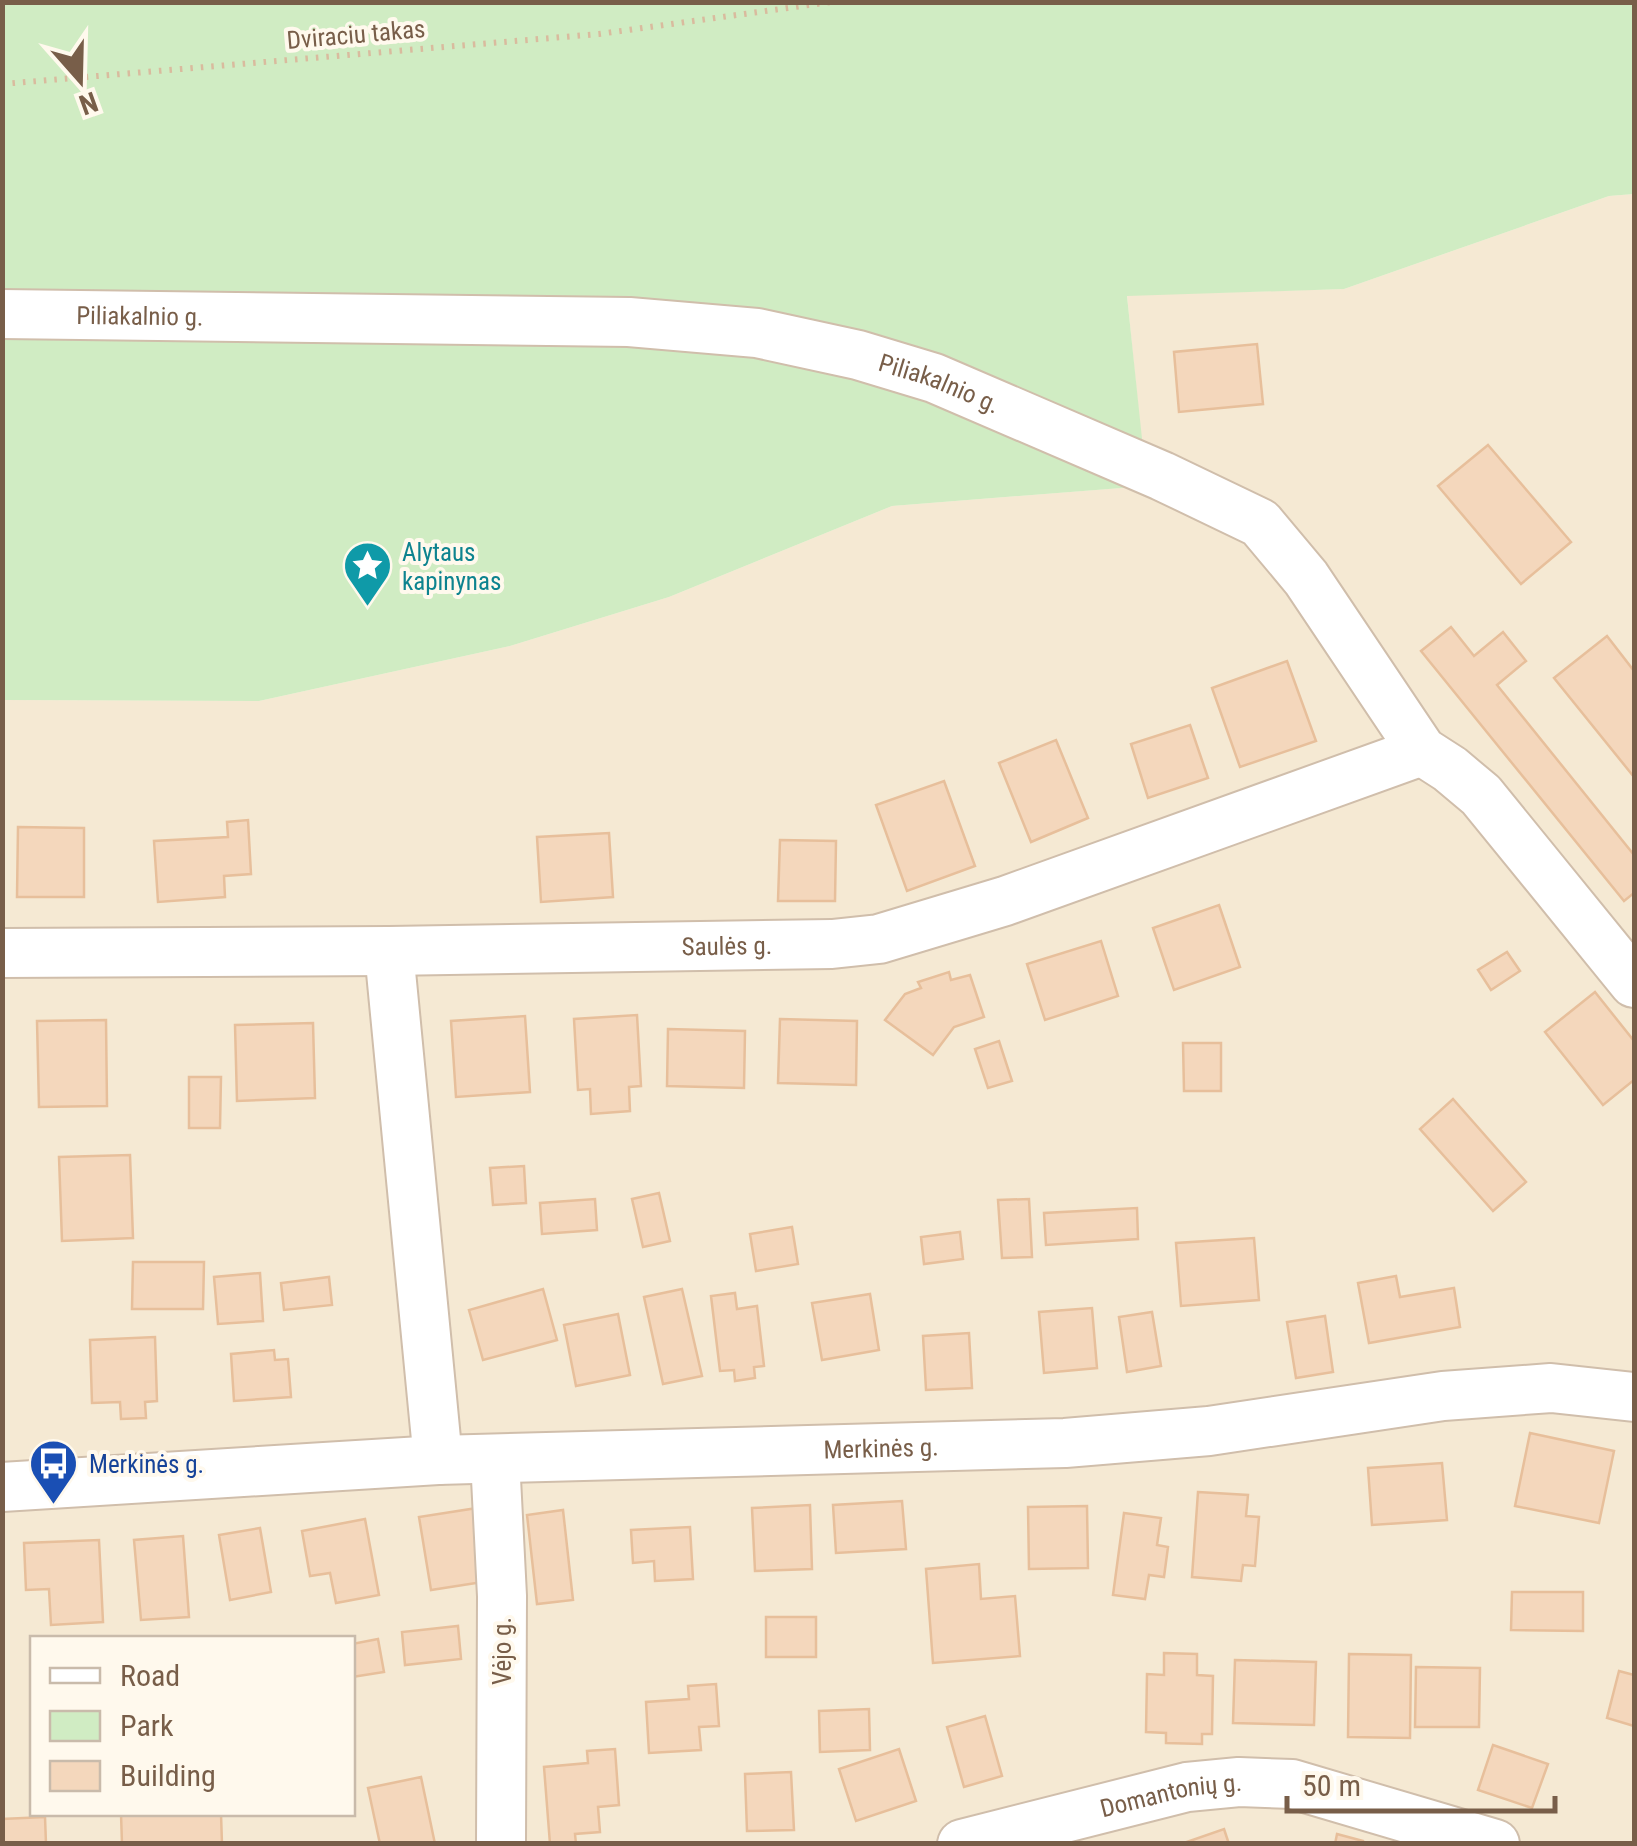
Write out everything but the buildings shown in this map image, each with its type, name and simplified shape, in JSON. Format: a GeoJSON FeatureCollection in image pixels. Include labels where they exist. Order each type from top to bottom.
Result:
{"type":"FeatureCollection","features":[{"type":"Feature","properties":{"kind":"street","name":"Piliakalnio g."},"geometry":{"type":"LineString","coordinates":[[2,314],[629,322],[758,333],[858,355],[934,378],[1162,476],[1260,523],[1306,578],[1422,752],[1450,769],[1480,795],[1634,983]]}},
{"type":"Feature","properties":{"kind":"street","name":"Saulės g."},"geometry":{"type":"LineString","coordinates":[[2,954],[832,944],[880,939],[1004,901],[1422,752]]}},
{"type":"Feature","properties":{"kind":"street"},"geometry":{"type":"LineString","coordinates":[[389,951],[438,1460]]}},
{"type":"Feature","properties":{"kind":"street","name":"Merkinės g."},"geometry":{"type":"LineString","coordinates":[[2,1487],[438,1460],[1064,1444],[1209,1431],[1461,1394],[1551,1388],[1634,1397]]}},
{"type":"Feature","properties":{"kind":"street","name":"Vėjo g."},"geometry":{"type":"LineString","coordinates":[[495,1459],[502,1596],[501,1844]]}},
{"type":"Feature","properties":{"kind":"street","name":"Domantonių g."},"geometry":{"type":"LineString","coordinates":[[962,1844],[1187,1787],[1239,1782],[1292,1784],[1495,1844]]}},
{"type":"Feature","properties":{"kind":"path","name":"Dviraciu takas"},"geometry":{"type":"LineString","coordinates":[[2,84],[599,34],[831,2]]}},
{"type":"Feature","properties":{"kind":"shaded area"},"geometry":{"type":"Polygon","coordinates":[[[1634,194],[1634,1843],[3,1844],[3,700],[259,701],[510,646],[669,597],[892,506],[1146,486],[1127,295],[1344,289],[1609,196],[1634,194]]]}},
{"type":"Feature","properties":{"kind":"green space"},"geometry":{"type":"Polygon","coordinates":[[[2,3],[1634,3],[1634,194],[1609,196],[1344,289],[1127,296],[1147,486],[892,506],[669,597],[510,646],[259,701],[3,700],[2,3]]]}},
{"type":"Feature","properties":{"kind":"place","name":"Alytaus kapinynas"},"geometry":{"type":"Point","coordinates":[367,608]}},
{"type":"Feature","properties":{"kind":"place","name":"Merkinės g."},"geometry":{"type":"Point","coordinates":[54,1506]}}]}
